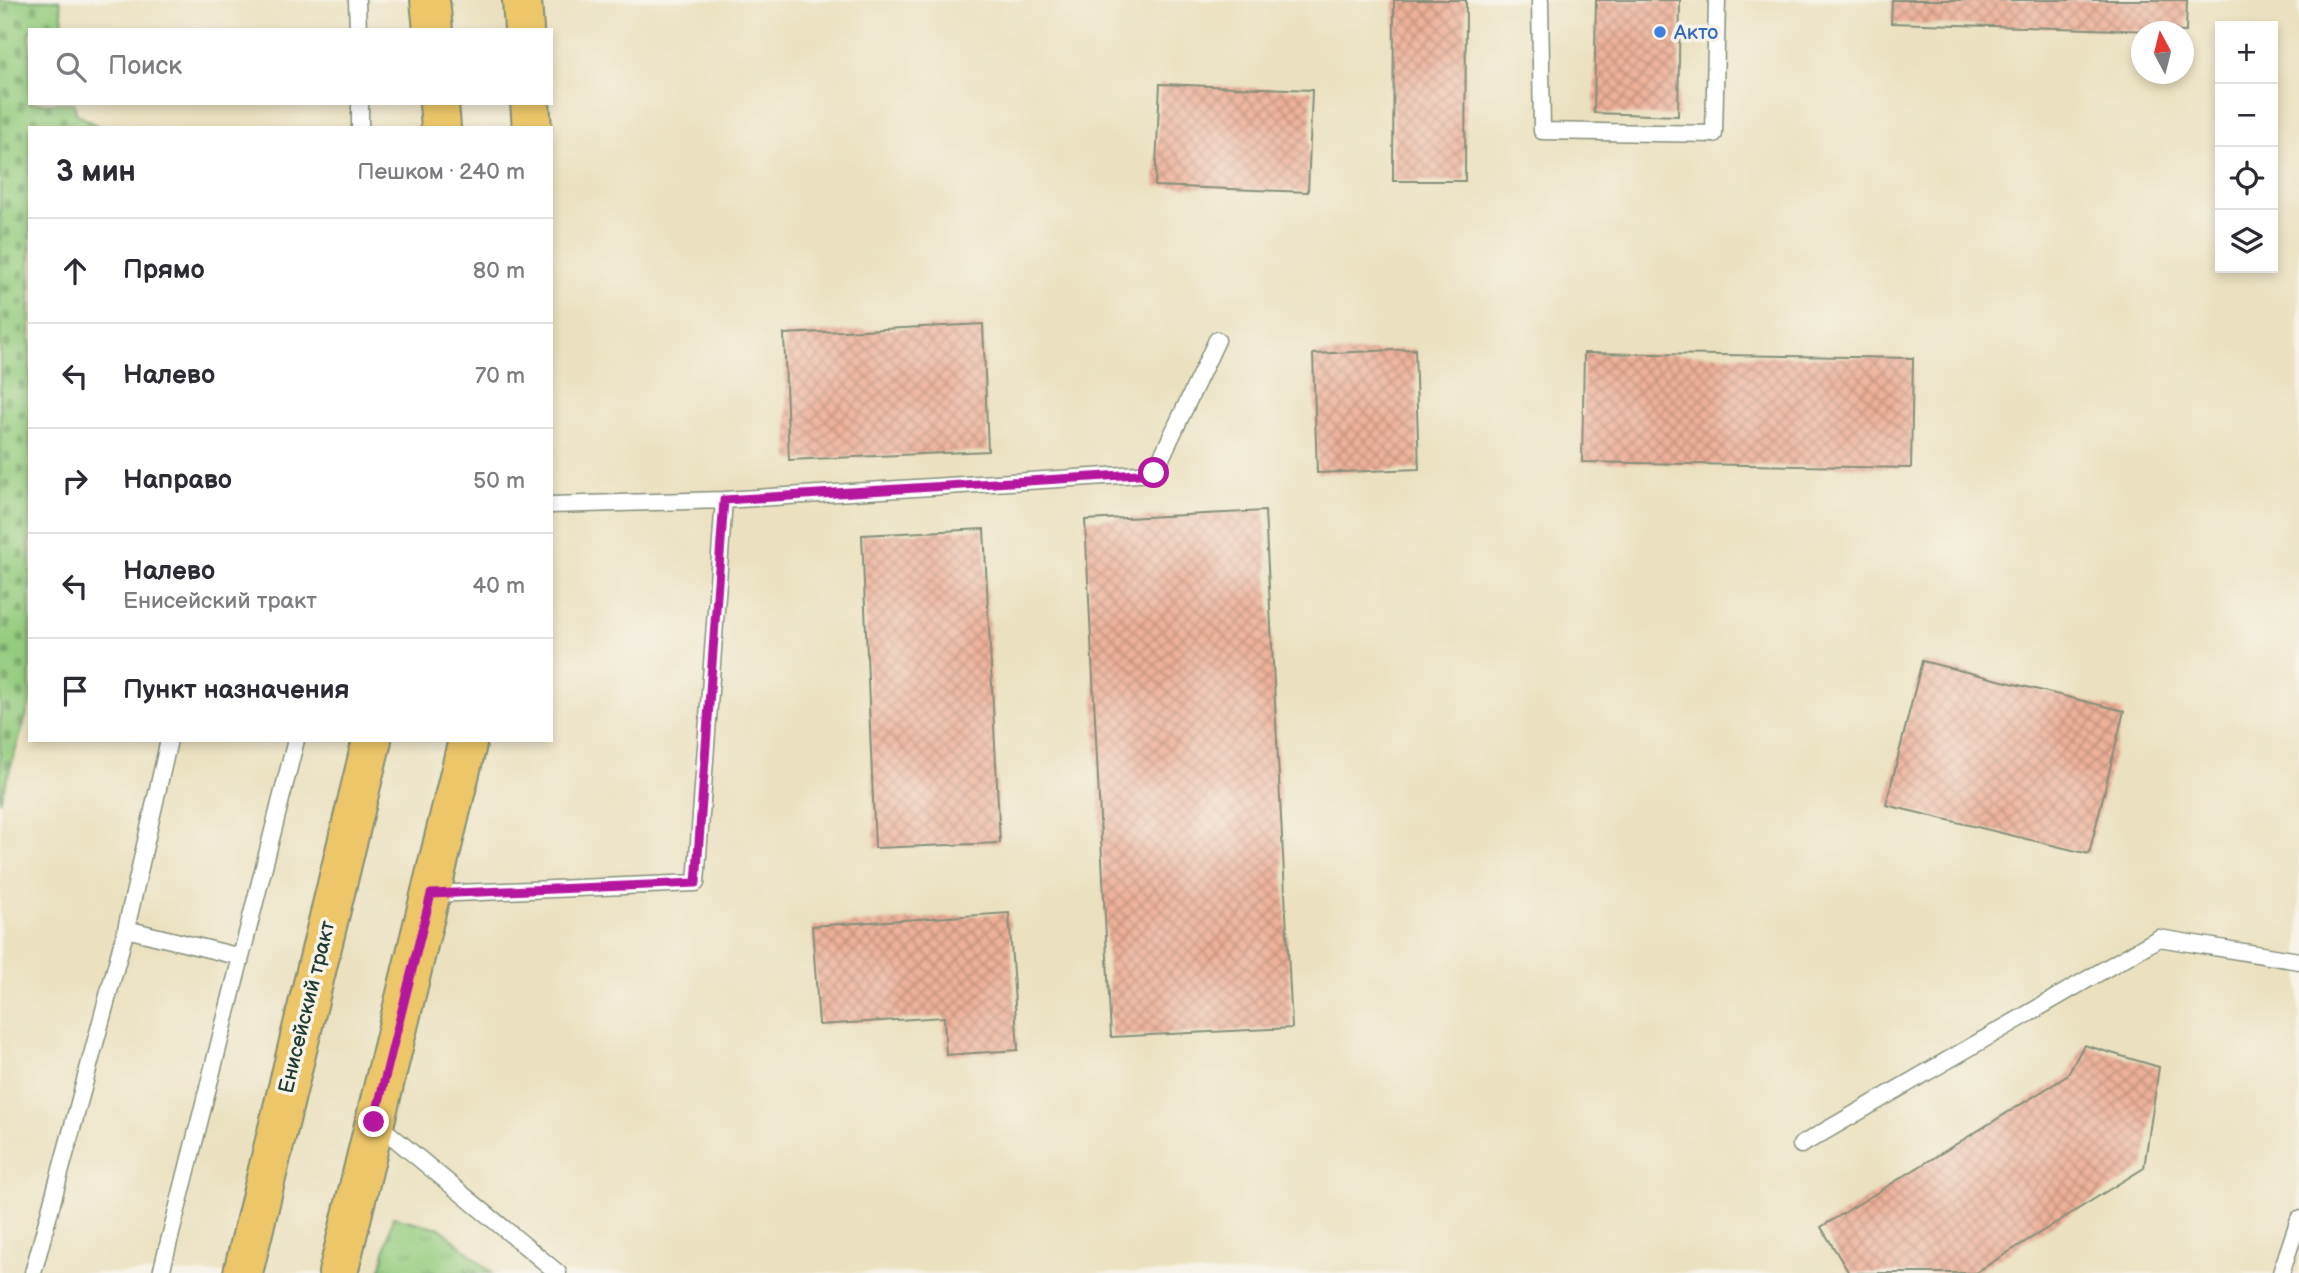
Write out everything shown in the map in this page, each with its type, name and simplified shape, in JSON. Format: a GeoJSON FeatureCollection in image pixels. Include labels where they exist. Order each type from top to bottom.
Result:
{"type":"FeatureCollection","features":[{"type":"Feature","properties":{"kind":"main road"},"geometry":{"type":"LineString","coordinates":[[430,0],[433,28]]}},
{"type":"Feature","properties":{"kind":"main road"},"geometry":{"type":"LineString","coordinates":[[522,0],[524,28]]}},
{"type":"Feature","properties":{"kind":"main road"},"geometry":{"type":"LineString","coordinates":[[439,105],[441,126]]}},
{"type":"Feature","properties":{"kind":"main road"},"geometry":{"type":"LineString","coordinates":[[530,105],[532,126]]}},
{"type":"Feature","properties":{"kind":"main road","name":"Енисейский тракт"},"geometry":{"type":"LineString","coordinates":[[243,1273],[372,742]]}},
{"type":"Feature","properties":{"kind":"main road"},"geometry":{"type":"LineString","coordinates":[[338,1273],[468,742]]}},
{"type":"Feature","properties":{"kind":"lane"},"geometry":{"type":"LineString","coordinates":[[357,0],[358,28]]}},
{"type":"Feature","properties":{"kind":"lane"},"geometry":{"type":"LineString","coordinates":[[1540,0],[1542,131],[1714,134],[1717,0]]}},
{"type":"Feature","properties":{"kind":"lane"},"geometry":{"type":"LineString","coordinates":[[360,105],[360,126]]}},
{"type":"Feature","properties":{"kind":"lane"},"geometry":{"type":"LineString","coordinates":[[553,505],[724,500],[1154,473],[1217,340]]}},
{"type":"Feature","properties":{"kind":"lane"},"geometry":{"type":"LineString","coordinates":[[431,894],[696,883],[724,500]]}},
{"type":"Feature","properties":{"kind":"lane"},"geometry":{"type":"LineString","coordinates":[[33,1273],[126,929],[169,742]]}},
{"type":"Feature","properties":{"kind":"lane"},"geometry":{"type":"LineString","coordinates":[[161,1273],[295,742]]}},
{"type":"Feature","properties":{"kind":"lane"},"geometry":{"type":"LineString","coordinates":[[126,929],[241,957]]}},
{"type":"Feature","properties":{"kind":"lane"},"geometry":{"type":"LineString","coordinates":[[1801,1145],[2159,938],[2299,961]]}},
{"type":"Feature","properties":{"kind":"lane"},"geometry":{"type":"LineString","coordinates":[[374,1122],[558,1273]]}},
{"type":"Feature","properties":{"kind":"lane"},"geometry":{"type":"LineString","coordinates":[[2281,1273],[2299,1219]]}},
{"type":"Feature","properties":{"kind":"green space"},"geometry":{"type":"Polygon","coordinates":[[[0,0],[60,0],[64,28],[28,28],[28,105],[74,105],[76,113],[98,126],[28,126],[28,710],[0,801],[0,0]]]}},
{"type":"Feature","properties":{"kind":"green space"},"geometry":{"type":"Polygon","coordinates":[[[393,1217],[440,1228],[492,1273],[380,1273],[393,1217]]]}},
{"type":"Feature","properties":{"kind":"building"},"geometry":{"type":"Polygon","coordinates":[[[1394,0],[1466,0],[1465,181],[1393,181],[1394,0]]]}},
{"type":"Feature","properties":{"kind":"building"},"geometry":{"type":"Polygon","coordinates":[[[1596,0],[1680,0],[1678,116],[1594,113],[1596,0]]]}},
{"type":"Feature","properties":{"kind":"building"},"geometry":{"type":"Polygon","coordinates":[[[1892,0],[2187,0],[2186,21],[2131,21],[2131,30],[1891,23],[1892,0]]]}},
{"type":"Feature","properties":{"kind":"building"},"geometry":{"type":"Polygon","coordinates":[[[1160,84],[1312,90],[1308,192],[1155,186],[1160,84]]]}},
{"type":"Feature","properties":{"kind":"building"},"geometry":{"type":"Polygon","coordinates":[[[983,324],[988,451],[789,460],[784,334],[983,324]]]}},
{"type":"Feature","properties":{"kind":"building"},"geometry":{"type":"Polygon","coordinates":[[[1415,349],[1419,469],[1317,473],[1313,354],[1415,349]]]}},
{"type":"Feature","properties":{"kind":"building"},"geometry":{"type":"Polygon","coordinates":[[[1584,353],[1913,358],[1911,468],[1582,462],[1584,353]]]}},
{"type":"Feature","properties":{"kind":"building"},"geometry":{"type":"Polygon","coordinates":[[[1265,511],[1292,1028],[1111,1037],[1085,520],[1265,511]]]}},
{"type":"Feature","properties":{"kind":"building"},"geometry":{"type":"Polygon","coordinates":[[[984,529],[1000,843],[875,848],[862,535],[984,529]]]}},
{"type":"Feature","properties":{"kind":"building"},"geometry":{"type":"Polygon","coordinates":[[[1922,661],[2124,711],[2089,854],[1886,805],[1922,661]]]}},
{"type":"Feature","properties":{"kind":"building"},"geometry":{"type":"Polygon","coordinates":[[[1009,913],[1018,1050],[946,1055],[944,1017],[819,1025],[812,926],[1009,913]]]}},
{"type":"Feature","properties":{"kind":"building"},"geometry":{"type":"Polygon","coordinates":[[[2084,1045],[2159,1067],[2144,1168],[1975,1273],[1849,1273],[1821,1227],[2067,1076],[2084,1045]]]}},
{"type":"Feature","properties":{"kind":"place","name":"Акто"},"geometry":{"type":"Point","coordinates":[1660,32]}},
{"type":"Feature","properties":{"kind":"route"},"geometry":{"type":"LineString","coordinates":[[374,1122],[431,894],[696,883],[724,500],[1154,473]]}}]}
